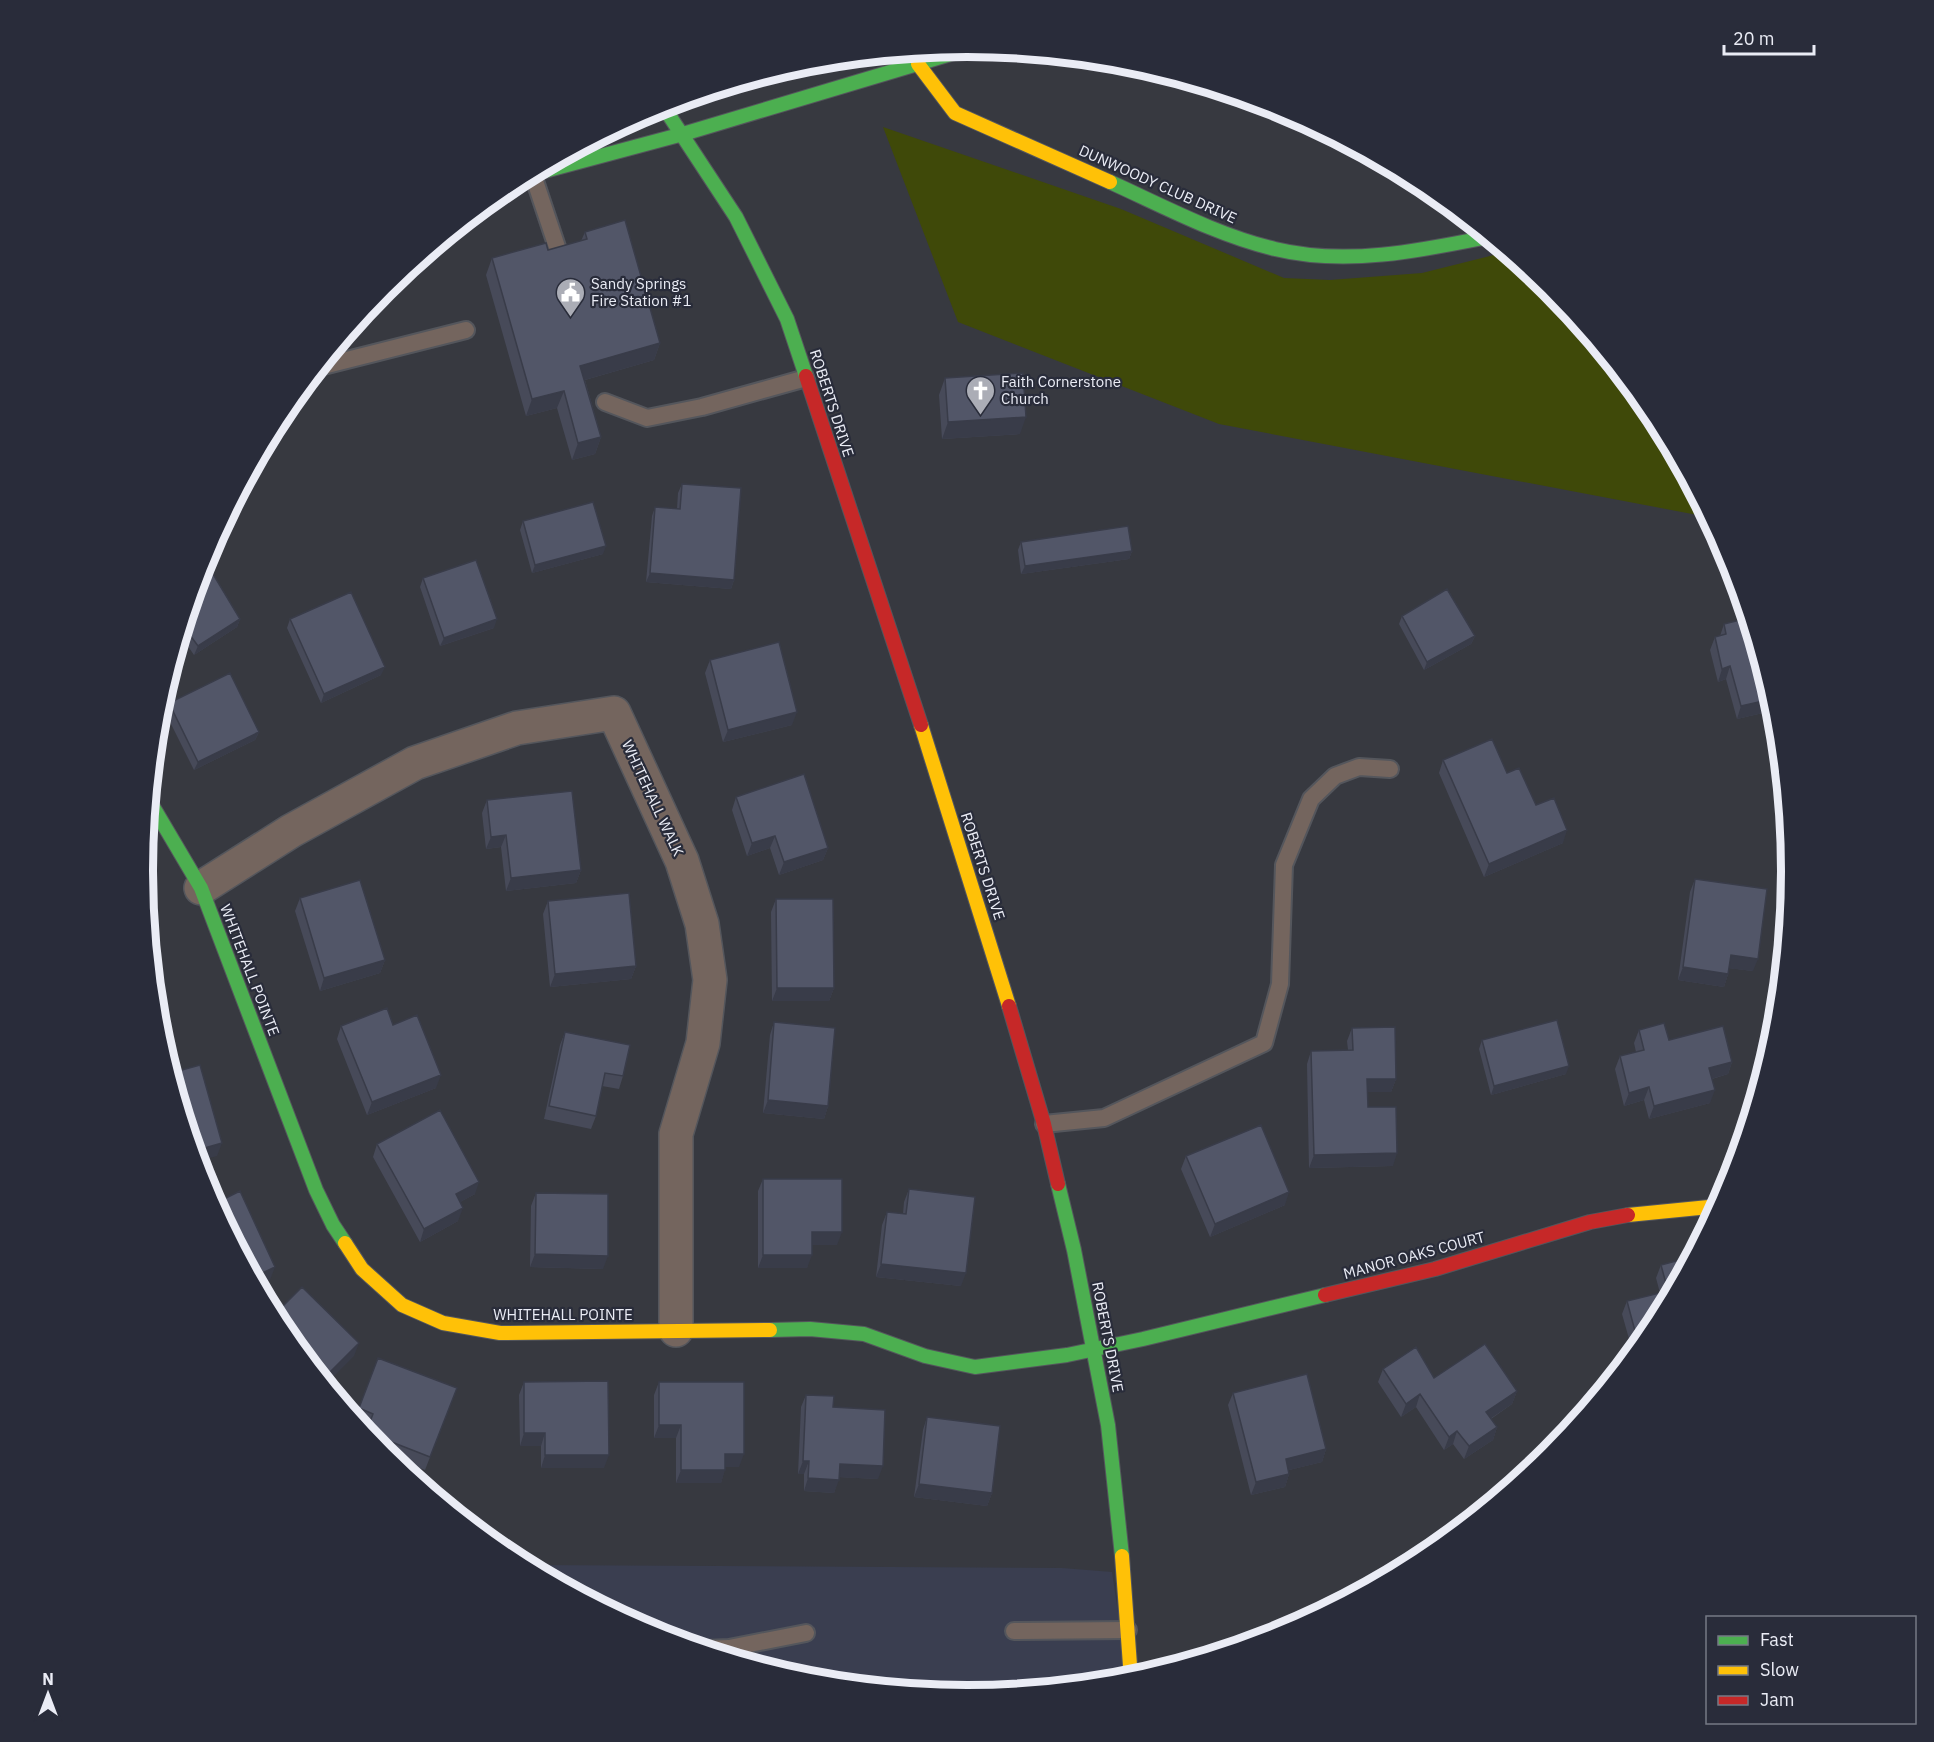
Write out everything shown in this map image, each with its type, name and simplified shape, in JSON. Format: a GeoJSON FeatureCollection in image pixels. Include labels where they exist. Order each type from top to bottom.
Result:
{"type":"FeatureCollection","features":[{"type":"Feature","properties":{"kind":"street"},"geometry":{"type":"LineString","coordinates":[[558,167],[683,134],[937,58]]}},
{"type":"Feature","properties":{"kind":"street","name":"DUNWOODY CLUB DRIVE"},"geometry":{"type":"LineString","coordinates":[[918,64],[955,113],[1213,228],[1275,249],[1322,256],[1364,256],[1433,248],[1480,239]]}},
{"type":"Feature","properties":{"kind":"street","name":"ROBERTS DRIVE"},"geometry":{"type":"LineString","coordinates":[[669,114],[736,217],[787,319],[916,710],[1002,981],[1044,1124],[1074,1250],[1094,1350],[1108,1425],[1130,1668]]}},
{"type":"Feature","properties":{"kind":"street","name":"WHITEHALL WALK"},"geometry":{"type":"LineString","coordinates":[[201,888],[291,831],[415,763],[517,728],[614,713],[682,861],[702,924],[710,980],[703,1043],[675,1134],[676,1330]]}},
{"type":"Feature","properties":{"kind":"street","name":"WHITEHALL POINTE"},"geometry":{"type":"LineString","coordinates":[[156,811],[201,888],[315,1190],[333,1225],[362,1269],[402,1305],[443,1323],[500,1333],[810,1329],[864,1334],[925,1356],[975,1367],[1094,1350],[1118,1344]]}},
{"type":"Feature","properties":{"kind":"street","name":"MANOR OAKS COURT"},"geometry":{"type":"LineString","coordinates":[[1118,1344],[1435,1269],[1590,1222],[1641,1213],[1708,1207]]}},
{"type":"Feature","properties":{"kind":"lane"},"geometry":{"type":"LineString","coordinates":[[532,183],[558,250]]}},
{"type":"Feature","properties":{"kind":"lane"},"geometry":{"type":"LineString","coordinates":[[330,364],[466,330]]}},
{"type":"Feature","properties":{"kind":"lane"},"geometry":{"type":"LineString","coordinates":[[605,402],[647,418],[702,407],[806,378]]}},
{"type":"Feature","properties":{"kind":"lane"},"geometry":{"type":"LineString","coordinates":[[1044,1124],[1104,1118],[1264,1043],[1280,984],[1284,865],[1311,799],[1335,776],[1342,773],[1359,767],[1390,769]]}},
{"type":"Feature","properties":{"kind":"lane"},"geometry":{"type":"LineString","coordinates":[[1014,1631],[1128,1630]]}},
{"type":"Feature","properties":{"kind":"lane"},"geometry":{"type":"LineString","coordinates":[[726,1648],[806,1634]]}},
{"type":"Feature","properties":{"kind":"shaded area"},"geometry":{"type":"Polygon","coordinates":[[[542,1565],[1062,1568],[1112,1572],[1126,1669],[1073,1678],[967,1685],[861,1678],[756,1657],[705,1642],[655,1623],[607,1601],[542,1565]]]}},
{"type":"Feature","properties":{"kind":"green space"},"geometry":{"type":"Polygon","coordinates":[[[883,127],[1121,209],[1284,278],[1330,280],[1422,273],[1498,254],[1543,295],[1613,375],[1672,464],[1699,515],[1219,424],[958,322],[883,127]]]}},
{"type":"Feature","properties":{"kind":"building","name":"Sandy Springs Fire Station #1"},"geometry":{"type":"Polygon","coordinates":[[[625,220],[660,343],[580,366],[601,437],[578,443],[564,391],[532,399],[492,258],[546,243],[548,250],[587,239],[585,232],[625,220]]]}},
{"type":"Feature","properties":{"kind":"building"},"geometry":{"type":"Polygon","coordinates":[[[1023,373],[1026,417],[948,422],[945,378],[1023,373]]]}},
{"type":"Feature","properties":{"kind":"building"},"geometry":{"type":"Polygon","coordinates":[[[682,484],[741,488],[734,580],[650,573],[655,507],[680,509],[682,484]]]}},
{"type":"Feature","properties":{"kind":"building"},"geometry":{"type":"Polygon","coordinates":[[[593,502],[606,546],[535,565],[523,521],[593,502]]]}},
{"type":"Feature","properties":{"kind":"building"},"geometry":{"type":"Polygon","coordinates":[[[1128,526],[1132,551],[1025,566],[1021,542],[1128,526]]]}},
{"type":"Feature","properties":{"kind":"building"},"geometry":{"type":"Polygon","coordinates":[[[476,560],[497,619],[444,638],[423,578],[476,560]]]}},
{"type":"Feature","properties":{"kind":"building"},"geometry":{"type":"Polygon","coordinates":[[[211,570],[240,619],[198,646],[189,634],[211,570]]]}},
{"type":"Feature","properties":{"kind":"building"},"geometry":{"type":"Polygon","coordinates":[[[1447,589],[1475,636],[1427,662],[1402,616],[1447,589]]]}},
{"type":"Feature","properties":{"kind":"building"},"geometry":{"type":"Polygon","coordinates":[[[351,592],[385,667],[324,694],[290,619],[351,592]]]}},
{"type":"Feature","properties":{"kind":"building"},"geometry":{"type":"Polygon","coordinates":[[[1741,620],[1762,701],[1741,706],[1730,666],[1722,669],[1715,637],[1726,634],[1724,624],[1741,620]]]}},
{"type":"Feature","properties":{"kind":"building"},"geometry":{"type":"Polygon","coordinates":[[[779,642],[797,712],[728,730],[710,660],[779,642]]]}},
{"type":"Feature","properties":{"kind":"building"},"geometry":{"type":"Polygon","coordinates":[[[230,673],[259,732],[198,762],[170,706],[171,702],[230,673]]]}},
{"type":"Feature","properties":{"kind":"building"},"geometry":{"type":"Polygon","coordinates":[[[1492,739],[1507,773],[1519,768],[1536,805],[1554,798],[1567,830],[1489,864],[1443,760],[1492,739]]]}},
{"type":"Feature","properties":{"kind":"building"},"geometry":{"type":"Polygon","coordinates":[[[804,774],[828,848],[784,862],[775,836],[752,843],[736,797],[804,774]]]}},
{"type":"Feature","properties":{"kind":"building"},"geometry":{"type":"Polygon","coordinates":[[[572,791],[581,870],[511,878],[506,835],[491,837],[487,800],[572,791]]]}},
{"type":"Feature","properties":{"kind":"building"},"geometry":{"type":"Polygon","coordinates":[[[1695,879],[1767,889],[1758,959],[1731,955],[1728,974],[1683,967],[1695,879]]]}},
{"type":"Feature","properties":{"kind":"building"},"geometry":{"type":"Polygon","coordinates":[[[360,880],[385,960],[324,978],[300,898],[360,880]]]}},
{"type":"Feature","properties":{"kind":"building"},"geometry":{"type":"Polygon","coordinates":[[[629,893],[636,966],[555,974],[548,901],[629,893]]]}},
{"type":"Feature","properties":{"kind":"building"},"geometry":{"type":"Polygon","coordinates":[[[776,899],[833,899],[834,988],[777,988],[776,899]]]}},
{"type":"Feature","properties":{"kind":"building"},"geometry":{"type":"Polygon","coordinates":[[[387,1008],[393,1025],[417,1015],[441,1075],[372,1102],[341,1026],[387,1008]]]}},
{"type":"Feature","properties":{"kind":"building"},"geometry":{"type":"Polygon","coordinates":[[[1557,1020],[1569,1066],[1494,1086],[1482,1040],[1557,1020]]]}},
{"type":"Feature","properties":{"kind":"building"},"geometry":{"type":"Polygon","coordinates":[[[774,1022],[835,1028],[828,1106],[768,1100],[774,1022]]]}},
{"type":"Feature","properties":{"kind":"building"},"geometry":{"type":"Polygon","coordinates":[[[1664,1023],[1669,1040],[1723,1026],[1732,1062],[1709,1068],[1715,1090],[1654,1106],[1649,1087],[1629,1093],[1620,1056],[1644,1050],[1639,1030],[1664,1023]]]}},
{"type":"Feature","properties":{"kind":"building"},"geometry":{"type":"Polygon","coordinates":[[[1395,1027],[1396,1079],[1367,1079],[1368,1107],[1396,1107],[1397,1153],[1314,1155],[1311,1051],[1353,1050],[1352,1028],[1395,1027]]]}},
{"type":"Feature","properties":{"kind":"building"},"geometry":{"type":"Polygon","coordinates":[[[565,1032],[630,1045],[623,1076],[605,1073],[596,1116],[549,1106],[565,1032]]]}},
{"type":"Feature","properties":{"kind":"building"},"geometry":{"type":"Polygon","coordinates":[[[200,1065],[222,1143],[202,1149],[178,1071],[200,1065]]]}},
{"type":"Feature","properties":{"kind":"building"},"geometry":{"type":"Polygon","coordinates":[[[440,1110],[479,1182],[456,1194],[463,1208],[424,1229],[377,1144],[440,1110]]]}},
{"type":"Feature","properties":{"kind":"building"},"geometry":{"type":"Polygon","coordinates":[[[1261,1125],[1289,1192],[1215,1224],[1186,1156],[1261,1125]]]}},
{"type":"Feature","properties":{"kind":"building"},"geometry":{"type":"Polygon","coordinates":[[[763,1179],[842,1179],[842,1232],[812,1232],[812,1255],[763,1255],[763,1179]]]}},
{"type":"Feature","properties":{"kind":"building"},"geometry":{"type":"Polygon","coordinates":[[[909,1189],[975,1197],[966,1273],[881,1264],[887,1212],[906,1214],[909,1189]]]}},
{"type":"Feature","properties":{"kind":"building"},"geometry":{"type":"Polygon","coordinates":[[[240,1191],[275,1267],[260,1274],[223,1200],[240,1191]]]}},
{"type":"Feature","properties":{"kind":"building"},"geometry":{"type":"Polygon","coordinates":[[[536,1193],[608,1194],[608,1256],[535,1254],[536,1193]]]}},
{"type":"Feature","properties":{"kind":"building"},"geometry":{"type":"Polygon","coordinates":[[[1682,1259],[1667,1286],[1661,1265],[1682,1259]]]}},
{"type":"Feature","properties":{"kind":"building"},"geometry":{"type":"Polygon","coordinates":[[[302,1287],[359,1343],[327,1375],[281,1308],[302,1287]]]}},
{"type":"Feature","properties":{"kind":"building"},"geometry":{"type":"Polygon","coordinates":[[[1663,1292],[1636,1334],[1627,1301],[1663,1292]]]}},
{"type":"Feature","properties":{"kind":"building"},"geometry":{"type":"Polygon","coordinates":[[[1485,1344],[1517,1391],[1486,1412],[1497,1427],[1469,1446],[1457,1431],[1449,1437],[1420,1394],[1406,1404],[1383,1369],[1416,1347],[1434,1378],[1485,1344]]]}},
{"type":"Feature","properties":{"kind":"building"},"geometry":{"type":"Polygon","coordinates":[[[378,1358],[457,1388],[430,1457],[383,1439],[369,1423],[373,1414],[359,1408],[378,1358]]]}},
{"type":"Feature","properties":{"kind":"building"},"geometry":{"type":"Polygon","coordinates":[[[1307,1374],[1326,1449],[1286,1459],[1289,1474],[1256,1482],[1233,1393],[1307,1374]]]}},
{"type":"Feature","properties":{"kind":"building"},"geometry":{"type":"Polygon","coordinates":[[[608,1381],[609,1455],[545,1455],[545,1433],[524,1433],[524,1382],[608,1381]]]}},
{"type":"Feature","properties":{"kind":"building"},"geometry":{"type":"Polygon","coordinates":[[[659,1382],[744,1382],[744,1454],[725,1454],[725,1470],[681,1470],[681,1425],[659,1425],[659,1382]]]}},
{"type":"Feature","properties":{"kind":"building"},"geometry":{"type":"Polygon","coordinates":[[[806,1395],[834,1396],[833,1407],[885,1410],[883,1466],[840,1464],[839,1480],[808,1478],[809,1461],[803,1461],[806,1395]]]}},
{"type":"Feature","properties":{"kind":"building"},"geometry":{"type":"Polygon","coordinates":[[[927,1417],[1000,1426],[992,1493],[919,1484],[927,1417]]]}},
{"type":"Feature","properties":{"kind":"traffic: fast"},"geometry":{"type":"LineString","coordinates":[[557,168],[683,134],[937,58]]}},
{"type":"Feature","properties":{"kind":"traffic: fast"},"geometry":{"type":"LineString","coordinates":[[668,114],[736,217],[787,319],[806,376]]}},
{"type":"Feature","properties":{"kind":"traffic: fast"},"geometry":{"type":"LineString","coordinates":[[1110,182],[1191,220],[1233,236],[1275,249],[1301,254],[1382,255],[1479,239]]}},
{"type":"Feature","properties":{"kind":"traffic: fast"},"geometry":{"type":"LineString","coordinates":[[156,811],[201,888],[316,1190],[333,1225],[345,1243]]}},
{"type":"Feature","properties":{"kind":"traffic: fast"},"geometry":{"type":"LineString","coordinates":[[1058,1184],[1074,1250],[1108,1425],[1122,1556]]}},
{"type":"Feature","properties":{"kind":"traffic: fast"},"geometry":{"type":"LineString","coordinates":[[770,1330],[810,1329],[864,1334],[925,1356],[975,1367],[1067,1355],[1325,1295]]}},
{"type":"Feature","properties":{"kind":"traffic: slow"},"geometry":{"type":"LineString","coordinates":[[918,64],[955,113],[1110,182]]}},
{"type":"Feature","properties":{"kind":"traffic: slow"},"geometry":{"type":"LineString","coordinates":[[921,725],[1009,1006]]}},
{"type":"Feature","properties":{"kind":"traffic: slow"},"geometry":{"type":"LineString","coordinates":[[1628,1215],[1708,1207]]}},
{"type":"Feature","properties":{"kind":"traffic: slow"},"geometry":{"type":"LineString","coordinates":[[345,1243],[362,1269],[402,1305],[443,1323],[500,1333],[770,1330]]}},
{"type":"Feature","properties":{"kind":"traffic: slow"},"geometry":{"type":"LineString","coordinates":[[1122,1556],[1130,1668]]}},
{"type":"Feature","properties":{"kind":"traffic: jam"},"geometry":{"type":"LineString","coordinates":[[806,376],[921,725]]}},
{"type":"Feature","properties":{"kind":"traffic: jam"},"geometry":{"type":"LineString","coordinates":[[1009,1006],[1044,1124],[1058,1184]]}},
{"type":"Feature","properties":{"kind":"traffic: jam"},"geometry":{"type":"LineString","coordinates":[[1325,1295],[1435,1269],[1590,1222],[1628,1215]]}},
{"type":"Feature","properties":{"kind":"place","name":"Sandy Springs Fire Station #1"},"geometry":{"type":"Point","coordinates":[570,318]}},
{"type":"Feature","properties":{"kind":"place","name":"Faith Cornerstone Church"},"geometry":{"type":"Point","coordinates":[980,416]}}]}
